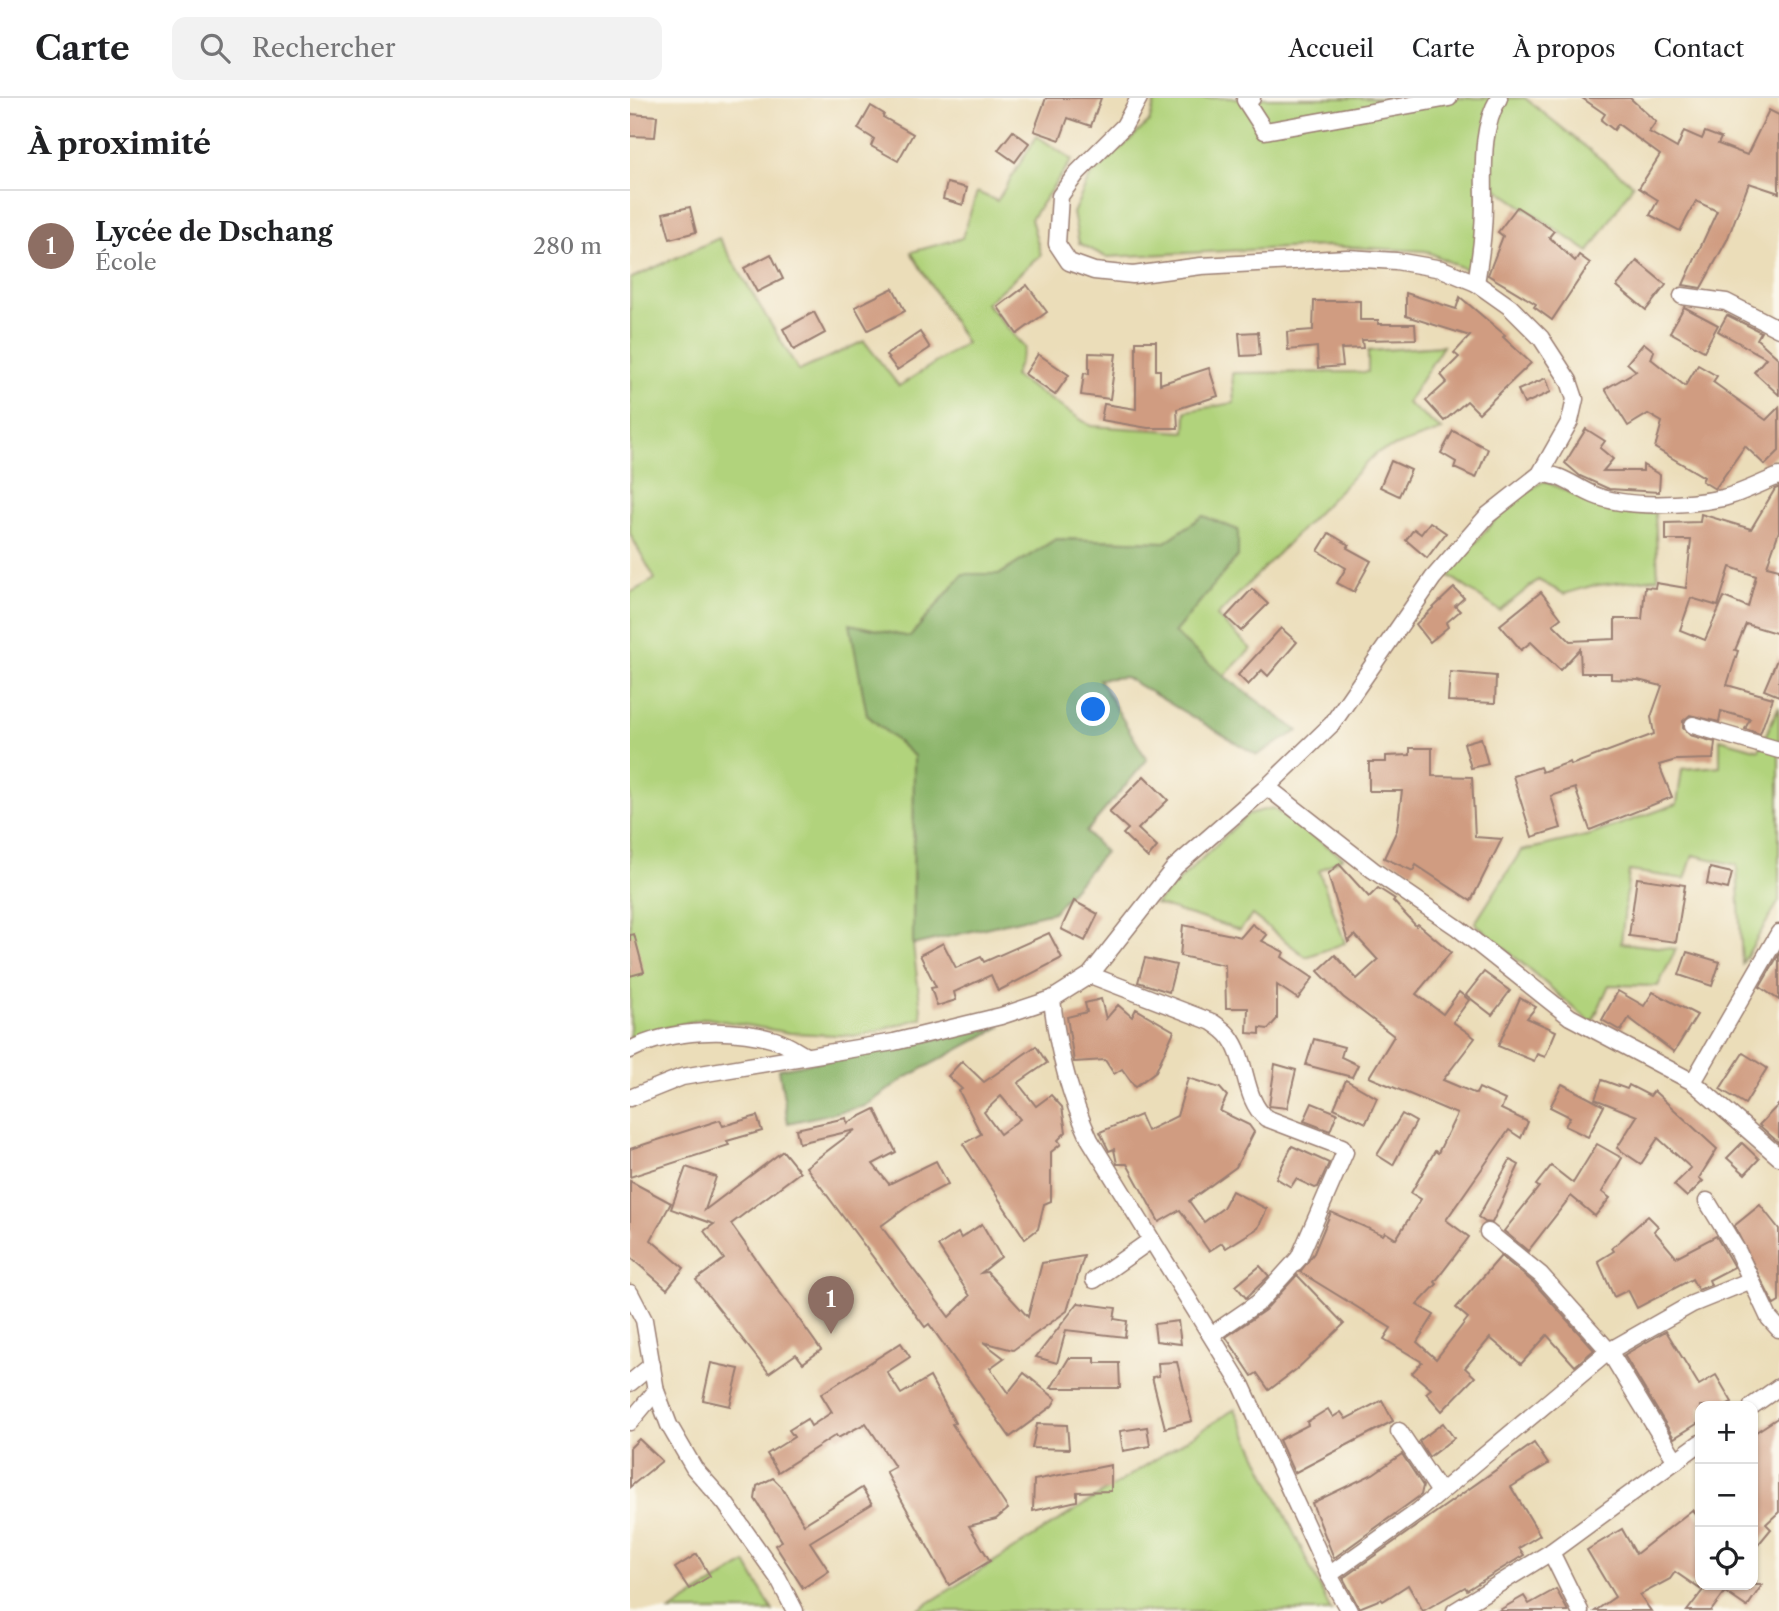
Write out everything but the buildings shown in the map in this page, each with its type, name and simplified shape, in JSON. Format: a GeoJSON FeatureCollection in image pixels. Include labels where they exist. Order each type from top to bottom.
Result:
{"type":"FeatureCollection","features":[{"type":"Feature","properties":{"kind":"street"},"geometry":{"type":"LineString","coordinates":[[630,1098],[682,1077],[894,1042],[1000,1016],[1052,999],[1090,975],[1175,867],[1267,787],[1332,724],[1433,578],[1488,515],[1540,474],[1570,421],[1575,399],[1569,381],[1541,338],[1510,307],[1476,283],[1442,269],[1396,261],[1347,258],[1201,266],[1133,275],[1094,271],[1069,262],[1056,244],[1059,196],[1077,173],[1124,126],[1139,98]]}},
{"type":"Feature","properties":{"kind":"street"},"geometry":{"type":"LineString","coordinates":[[1252,98],[1245,100],[1265,131],[1449,98]]}},
{"type":"Feature","properties":{"kind":"street"},"geometry":{"type":"LineString","coordinates":[[1476,283],[1483,228],[1485,135],[1490,112],[1499,98]]}},
{"type":"Feature","properties":{"kind":"street"},"geometry":{"type":"LineString","coordinates":[[1682,296],[1726,302],[1779,329]]}},
{"type":"Feature","properties":{"kind":"street"},"geometry":{"type":"LineString","coordinates":[[1540,474],[1563,477],[1595,496],[1632,502],[1673,504],[1724,497],[1779,477]]}},
{"type":"Feature","properties":{"kind":"street"},"geometry":{"type":"LineString","coordinates":[[1693,725],[1779,750]]}},
{"type":"Feature","properties":{"kind":"street"},"geometry":{"type":"LineString","coordinates":[[1267,787],[1373,870],[1458,928],[1570,1017],[1693,1082],[1779,1157]]}},
{"type":"Feature","properties":{"kind":"street"},"geometry":{"type":"LineString","coordinates":[[1693,1082],[1779,933]]}},
{"type":"Feature","properties":{"kind":"street"},"geometry":{"type":"LineString","coordinates":[[1090,975],[1212,1022],[1229,1036],[1238,1051],[1258,1111],[1266,1118],[1342,1147],[1345,1152],[1299,1258],[1259,1301],[1211,1335]]}},
{"type":"Feature","properties":{"kind":"street"},"geometry":{"type":"LineString","coordinates":[[1052,999],[1055,1030],[1070,1097],[1090,1140],[1242,1385],[1329,1575],[1349,1611]]}},
{"type":"Feature","properties":{"kind":"street"},"geometry":{"type":"LineString","coordinates":[[630,1050],[691,1034],[740,1033],[777,1041],[804,1055]]}},
{"type":"Feature","properties":{"kind":"street"},"geometry":{"type":"LineString","coordinates":[[1707,1201],[1738,1252],[1749,1281],[1769,1318],[1779,1329]]}},
{"type":"Feature","properties":{"kind":"street"},"geometry":{"type":"LineString","coordinates":[[1488,1232],[1541,1275],[1609,1351],[1676,1461]]}},
{"type":"Feature","properties":{"kind":"street"},"geometry":{"type":"LineString","coordinates":[[1094,1280],[1151,1240]]}},
{"type":"Feature","properties":{"kind":"street"},"geometry":{"type":"LineString","coordinates":[[1329,1575],[1440,1492],[1609,1351],[1692,1304],[1749,1281]]}},
{"type":"Feature","properties":{"kind":"street"},"geometry":{"type":"LineString","coordinates":[[630,1293],[644,1320],[656,1391],[669,1425],[694,1468],[725,1503],[778,1577],[795,1611]]}},
{"type":"Feature","properties":{"kind":"street"},"geometry":{"type":"LineString","coordinates":[[630,1383],[652,1365]]}},
{"type":"Feature","properties":{"kind":"street"},"geometry":{"type":"LineString","coordinates":[[1758,1402],[1779,1387]]}},
{"type":"Feature","properties":{"kind":"street"},"geometry":{"type":"LineString","coordinates":[[630,1422],[656,1391]]}},
{"type":"Feature","properties":{"kind":"street"},"geometry":{"type":"LineString","coordinates":[[1399,1431],[1440,1492]]}},
{"type":"Feature","properties":{"kind":"street"},"geometry":{"type":"LineString","coordinates":[[1455,1611],[1551,1552],[1695,1447]]}},
{"type":"Feature","properties":{"kind":"street"},"geometry":{"type":"LineString","coordinates":[[1551,1552],[1580,1611]]}},
{"type":"Feature","properties":{"kind":"green space"},"geometry":{"type":"Polygon","coordinates":[[[1156,98],[1525,98],[1633,185],[1589,252],[1497,189],[1482,277],[1426,251],[1325,246],[1106,257],[1079,243],[1073,213],[1089,178],[1149,122],[1156,98]]]}},
{"type":"Feature","properties":{"kind":"green space"},"geometry":{"type":"Polygon","coordinates":[[[1037,136],[1072,160],[1031,219],[1041,255],[986,303],[1025,348],[1014,376],[1091,426],[1185,432],[1186,411],[1234,403],[1232,373],[1368,372],[1368,351],[1443,346],[1407,403],[1442,430],[1376,453],[1217,616],[1251,649],[1224,676],[1173,632],[1238,556],[1204,516],[1165,542],[1056,539],[1000,574],[963,574],[910,637],[867,715],[914,756],[913,945],[922,1018],[859,1036],[790,1033],[706,1018],[630,1037],[630,593],[655,579],[630,534],[630,279],[719,238],[799,371],[864,341],[899,386],[966,343],[911,252],[962,238],[977,192],[997,201],[1037,136]]]}},
{"type":"Feature","properties":{"kind":"green space"},"geometry":{"type":"Polygon","coordinates":[[[1544,481],[1617,513],[1655,512],[1658,578],[1591,586],[1564,594],[1538,580],[1500,611],[1447,574],[1514,499],[1544,481]]]}},
{"type":"Feature","properties":{"kind":"green space"},"geometry":{"type":"Polygon","coordinates":[[[1203,516],[1238,530],[1238,556],[1174,633],[1224,676],[1298,731],[1257,755],[1125,677],[1099,679],[1147,760],[1086,832],[1105,852],[1053,912],[913,945],[914,756],[867,715],[850,624],[910,637],[963,574],[1000,574],[1056,539],[1165,542],[1203,516]]]}},
{"type":"Feature","properties":{"kind":"green space"},"geometry":{"type":"Polygon","coordinates":[[[1779,706],[1779,901],[1742,964],[1737,865],[1693,855],[1685,879],[1629,871],[1621,943],[1676,949],[1658,986],[1609,985],[1592,1023],[1475,923],[1521,851],[1590,835],[1677,804],[1682,769],[1720,766],[1720,739],[1759,750],[1779,706]]]}},
{"type":"Feature","properties":{"kind":"green space"},"geometry":{"type":"Polygon","coordinates":[[[1272,808],[1343,857],[1319,871],[1345,943],[1306,957],[1252,915],[1240,930],[1155,904],[1248,814],[1272,808]]]}},
{"type":"Feature","properties":{"kind":"green space"},"geometry":{"type":"Polygon","coordinates":[[[1002,1026],[907,1077],[865,1106],[788,1123],[779,1069],[1002,1026]]]}},
{"type":"Feature","properties":{"kind":"green space"},"geometry":{"type":"Polygon","coordinates":[[[1235,1409],[1331,1611],[916,1611],[1235,1409]]]}},
{"type":"Feature","properties":{"kind":"green space"},"geometry":{"type":"Polygon","coordinates":[[[746,1563],[773,1611],[670,1611],[746,1563]]]}},
{"type":"Feature","properties":{"kind":"place","name":"Lycée de Dschang"},"geometry":{"type":"Point","coordinates":[831,1334]}}]}
